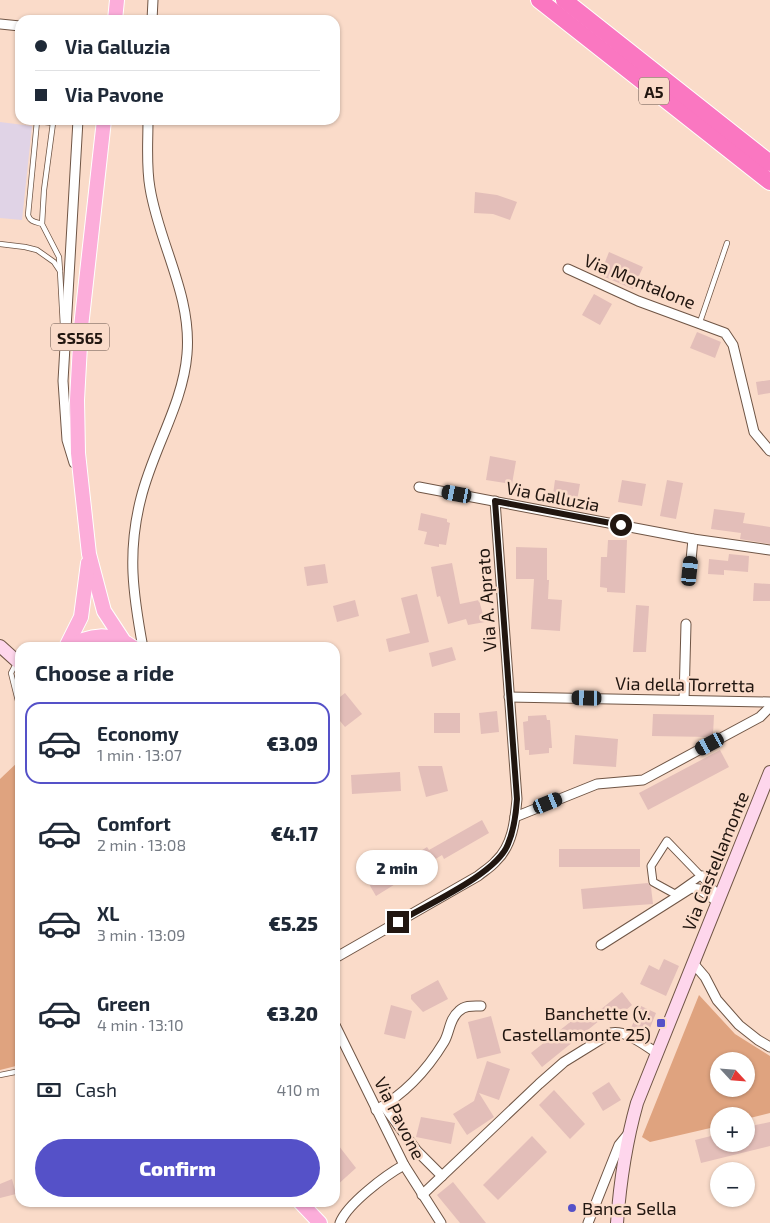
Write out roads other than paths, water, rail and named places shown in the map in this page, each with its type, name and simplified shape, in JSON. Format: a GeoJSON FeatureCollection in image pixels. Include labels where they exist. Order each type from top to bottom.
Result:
{"type":"FeatureCollection","features":[{"type":"Feature","properties":{"kind":"highway","name":"A5"},"geometry":{"type":"LineString","coordinates":[[539,0],[770,182]]}},
{"type":"Feature","properties":{"kind":"highway","name":"A5"},"geometry":{"type":"LineString","coordinates":[[564,0],[770,163]]}},
{"type":"Feature","properties":{"kind":"main road"},"geometry":{"type":"LineString","coordinates":[[115,15],[117,0]]}},
{"type":"Feature","properties":{"kind":"main road","name":"SS565"},"geometry":{"type":"LineString","coordinates":[[103,125],[80,345],[77,400],[81,488],[90,554],[104,612],[127,642]]}},
{"type":"Feature","properties":{"kind":"main road","name":"SS565"},"geometry":{"type":"LineString","coordinates":[[68,642],[81,617],[90,554]]}},
{"type":"Feature","properties":{"kind":"main road","name":"SS565"},"geometry":{"type":"LineString","coordinates":[[77,642],[101,636],[122,642]]}},
{"type":"Feature","properties":{"kind":"main road"},"geometry":{"type":"LineString","coordinates":[[0,640],[15,654]]}},
{"type":"Feature","properties":{"kind":"main road"},"geometry":{"type":"LineString","coordinates":[[0,646],[15,655]]}},
{"type":"Feature","properties":{"kind":"main road","name":"Via Castellamonte"},"geometry":{"type":"LineString","coordinates":[[617,1223],[628,1134],[637,1103],[770,772]]}},
{"type":"Feature","properties":{"kind":"main road"},"geometry":{"type":"LineString","coordinates":[[305,1207],[320,1223]]}},
{"type":"Feature","properties":{"kind":"street"},"geometry":{"type":"LineString","coordinates":[[152,15],[153,0]]}},
{"type":"Feature","properties":{"kind":"street"},"geometry":{"type":"LineString","coordinates":[[0,24],[15,26]]}},
{"type":"Feature","properties":{"kind":"street"},"geometry":{"type":"LineString","coordinates":[[78,125],[63,381],[68,440],[81,488]]}},
{"type":"Feature","properties":{"kind":"street"},"geometry":{"type":"LineString","coordinates":[[142,642],[134,594],[132,543],[141,497],[182,383],[187,354],[187,322],[183,300],[150,189],[147,164],[148,125]]}},
{"type":"Feature","properties":{"kind":"street","name":"Via Montalone"},"geometry":{"type":"LineString","coordinates":[[568,269],[638,301],[700,322],[725,333],[733,345],[754,432],[770,451]]}},
{"type":"Feature","properties":{"kind":"street","name":"Via Galluzia"},"geometry":{"type":"LineString","coordinates":[[419,487],[693,539],[770,550]]}},
{"type":"Feature","properties":{"kind":"street","name":"Via A. Aprato"},"geometry":{"type":"LineString","coordinates":[[495,501],[517,799],[515,817]]}},
{"type":"Feature","properties":{"kind":"street"},"geometry":{"type":"LineString","coordinates":[[690,571],[693,539]]}},
{"type":"Feature","properties":{"kind":"street"},"geometry":{"type":"LineString","coordinates":[[684,700],[686,624]]}},
{"type":"Feature","properties":{"kind":"street","name":"Via della Torretta"},"geometry":{"type":"LineString","coordinates":[[509,698],[770,702]]}},
{"type":"Feature","properties":{"kind":"street","name":"Via della Torretta"},"geometry":{"type":"LineString","coordinates":[[515,817],[597,784],[643,780],[760,716],[770,708]]}},
{"type":"Feature","properties":{"kind":"street"},"geometry":{"type":"LineString","coordinates":[[340,955],[478,876],[497,860],[508,846],[515,817]]}},
{"type":"Feature","properties":{"kind":"street"},"geometry":{"type":"LineString","coordinates":[[702,875],[675,894],[653,882],[651,866],[667,841],[702,875],[719,899]]}},
{"type":"Feature","properties":{"kind":"street"},"geometry":{"type":"LineString","coordinates":[[602,945],[691,888],[699,889],[719,899]]}},
{"type":"Feature","properties":{"kind":"street"},"geometry":{"type":"LineString","coordinates":[[693,963],[705,977],[717,1000],[739,1025],[770,1047]]}},
{"type":"Feature","properties":{"kind":"street"},"geometry":{"type":"LineString","coordinates":[[442,1176],[417,1151],[380,1108],[392,1102],[428,1066],[445,1041],[452,1020],[458,1011],[465,1007],[481,1006]]}},
{"type":"Feature","properties":{"kind":"street"},"geometry":{"type":"LineString","coordinates":[[422,1195],[545,1078],[564,1062],[611,1033],[618,1032],[657,1053]]}},
{"type":"Feature","properties":{"kind":"street","name":"Via Pavone"},"geometry":{"type":"LineString","coordinates":[[340,1034],[380,1108],[404,1165],[441,1223]]}},
{"type":"Feature","properties":{"kind":"street","name":"Via Castellamonte"},"geometry":{"type":"LineString","coordinates":[[588,1223],[619,1145],[628,1134]]}},
{"type":"Feature","properties":{"kind":"street"},"geometry":{"type":"LineString","coordinates":[[340,1223],[342,1217],[352,1204],[404,1165]]}},
{"type":"Feature","properties":{"kind":"lane"},"geometry":{"type":"LineString","coordinates":[[37,125],[28,215],[29,219],[42,224]]}},
{"type":"Feature","properties":{"kind":"lane"},"geometry":{"type":"LineString","coordinates":[[52,125],[44,190],[42,224],[59,257],[61,316],[65,346]]}},
{"type":"Feature","properties":{"kind":"lane","name":"Via Montalone"},"geometry":{"type":"LineString","coordinates":[[700,322],[727,243]]}},
{"type":"Feature","properties":{"kind":"lane"},"geometry":{"type":"LineString","coordinates":[[0,244],[37,250],[54,262],[60,270]]}},
{"type":"Feature","properties":{"kind":"lane"},"geometry":{"type":"LineString","coordinates":[[15,666],[11,673],[15,689]]}},
{"type":"Feature","properties":{"kind":"lane"},"geometry":{"type":"LineString","coordinates":[[0,1075],[15,1072]]}},
{"type":"Feature","properties":{"kind":"place","name":"Banchette (v. Castellamonte 25)"},"geometry":{"type":"Point","coordinates":[661,1023]}},
{"type":"Feature","properties":{"kind":"place","name":"Banca Sella"},"geometry":{"type":"Point","coordinates":[572,1208]}}]}
